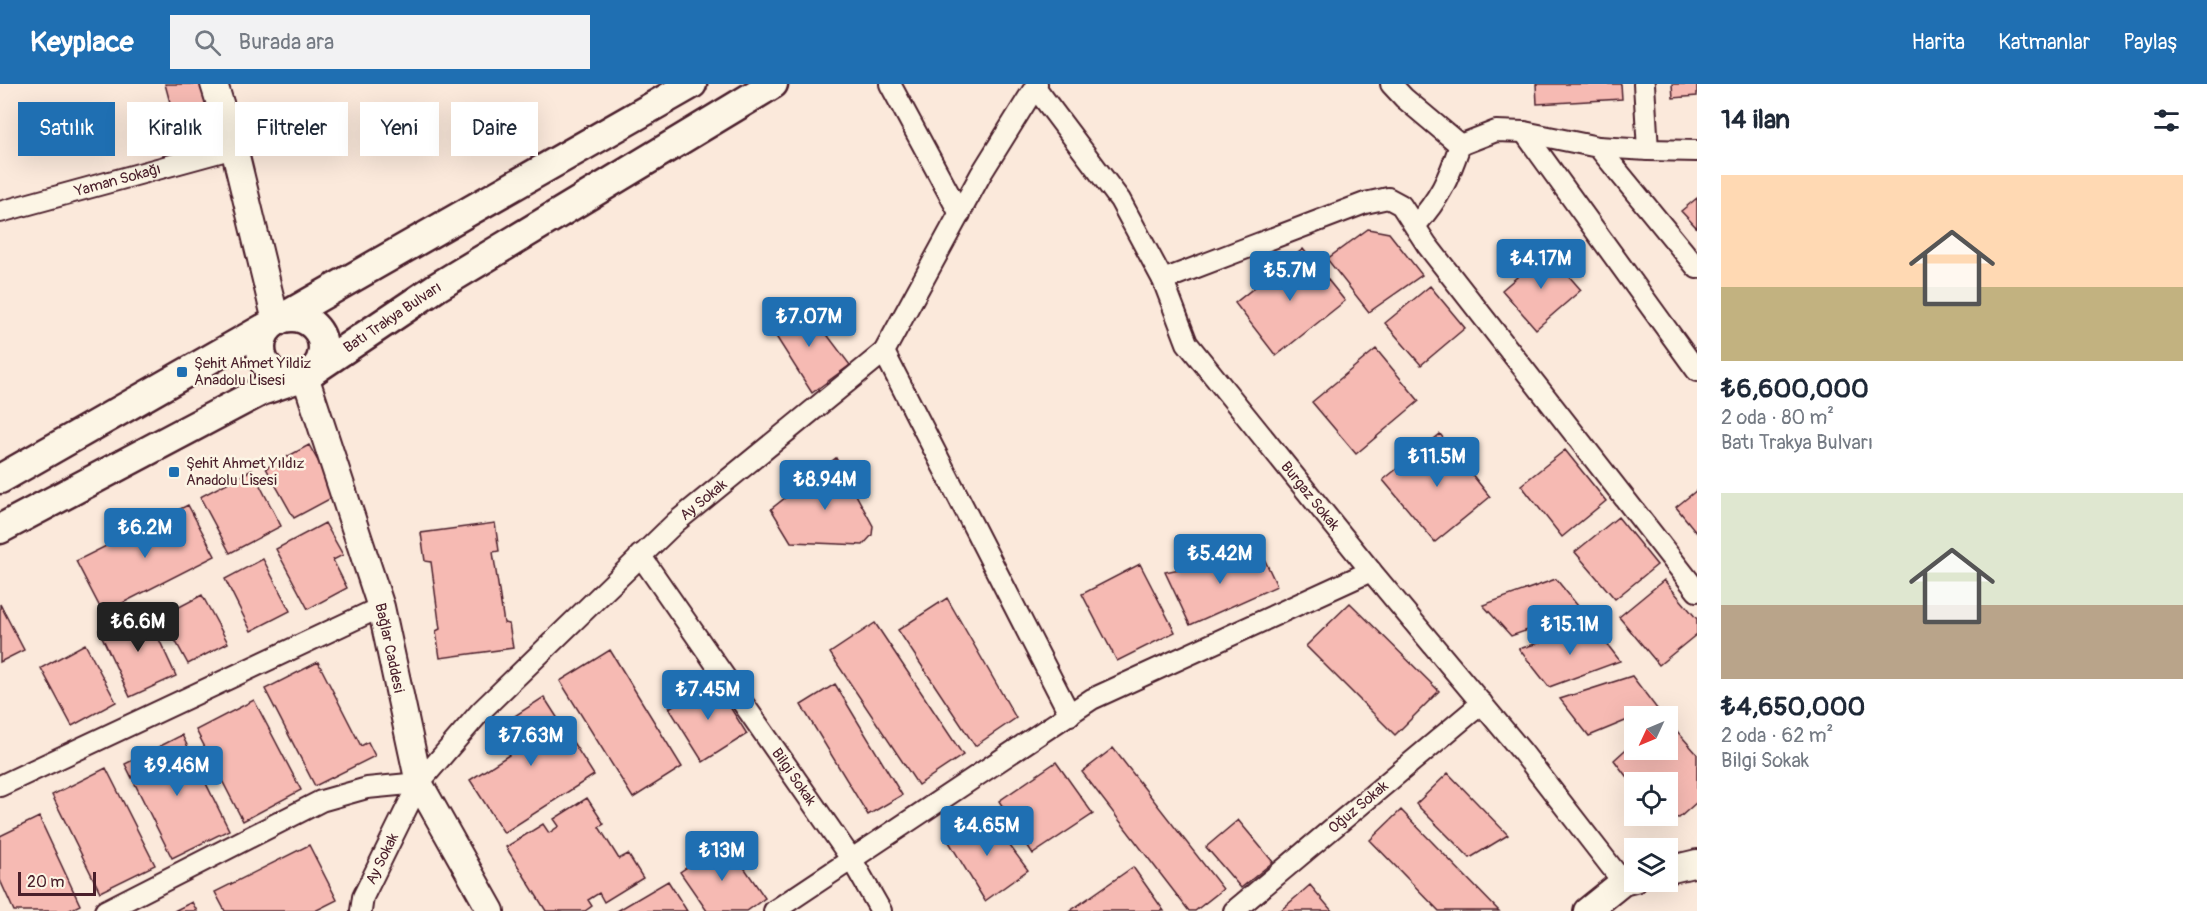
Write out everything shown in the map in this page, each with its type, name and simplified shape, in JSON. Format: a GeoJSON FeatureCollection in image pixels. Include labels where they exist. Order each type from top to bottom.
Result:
{"type":"FeatureCollection","features":[{"type":"Feature","properties":{"kind":"main road"},"geometry":{"type":"LineString","coordinates":[[0,479],[692,84]]}},
{"type":"Feature","properties":{"kind":"main road","name":"Batı Trakya Bulvarı"},"geometry":{"type":"LineString","coordinates":[[0,529],[261,391],[305,376],[437,287],[773,84]]}},
{"type":"Feature","properties":{"kind":"main road"},"geometry":{"type":"LineString","coordinates":[[286,317],[296,317],[305,320],[320,333],[323,353],[314,370],[305,376],[295,379],[285,378],[275,374],[267,367],[262,357],[261,347],[268,328],[276,321],[286,317]]}},
{"type":"Feature","properties":{"kind":"street"},"geometry":{"type":"LineString","coordinates":[[214,84],[234,148],[276,321]]}},
{"type":"Feature","properties":{"kind":"street"},"geometry":{"type":"LineString","coordinates":[[890,84],[960,214]]}},
{"type":"Feature","properties":{"kind":"street"},"geometry":{"type":"LineString","coordinates":[[1391,84],[1404,98],[1460,145]]}},
{"type":"Feature","properties":{"kind":"street"},"geometry":{"type":"LineString","coordinates":[[1644,84],[1648,150]]}},
{"type":"Feature","properties":{"kind":"street","name":"Ay Sokak"},"geometry":{"type":"LineString","coordinates":[[361,911],[363,897],[419,783],[481,711],[640,555],[884,352],[981,174],[1036,85]]}},
{"type":"Feature","properties":{"kind":"street","name":"Burgaz Sokak"},"geometry":{"type":"LineString","coordinates":[[1036,85],[1120,201],[1163,280],[1187,343],[1371,570],[1624,875]]}},
{"type":"Feature","properties":{"kind":"street"},"geometry":{"type":"LineString","coordinates":[[1415,226],[1433,206],[1446,184],[1460,145],[1496,131],[1524,132],[1598,147],[1697,151]]}},
{"type":"Feature","properties":{"kind":"street"},"geometry":{"type":"LineString","coordinates":[[1524,132],[1697,371]]}},
{"type":"Feature","properties":{"kind":"street"},"geometry":{"type":"LineString","coordinates":[[1598,147],[1697,268]]}},
{"type":"Feature","properties":{"kind":"street","name":"Yaman Sokağı"},"geometry":{"type":"LineString","coordinates":[[0,212],[234,148]]}},
{"type":"Feature","properties":{"kind":"street"},"geometry":{"type":"LineString","coordinates":[[1163,280],[1365,203],[1388,198],[1401,205],[1427,245],[1697,591]]}},
{"type":"Feature","properties":{"kind":"street"},"geometry":{"type":"LineString","coordinates":[[884,352],[1070,715]]}},
{"type":"Feature","properties":{"kind":"street","name":"Bağlar Caddesi"},"geometry":{"type":"LineString","coordinates":[[305,376],[381,607],[419,783],[491,911]]}},
{"type":"Feature","properties":{"kind":"street","name":"Bilgi Sokak"},"geometry":{"type":"LineString","coordinates":[[640,555],[852,860],[881,911]]}},
{"type":"Feature","properties":{"kind":"street"},"geometry":{"type":"LineString","coordinates":[[774,911],[1092,699],[1371,570]]}},
{"type":"Feature","properties":{"kind":"street"},"geometry":{"type":"LineString","coordinates":[[0,786],[381,607]]}},
{"type":"Feature","properties":{"kind":"street","name":"Oğuz Sokak"},"geometry":{"type":"LineString","coordinates":[[1234,911],[1482,703]]}},
{"type":"Feature","properties":{"kind":"street"},"geometry":{"type":"LineString","coordinates":[[105,911],[321,801],[367,788],[419,783]]}},
{"type":"Feature","properties":{"kind":"street"},"geometry":{"type":"LineString","coordinates":[[1678,868],[1697,863]]}},
{"type":"Feature","properties":{"kind":"street"},"geometry":{"type":"LineString","coordinates":[[1587,911],[1624,885]]}},
{"type":"Feature","properties":{"kind":"building"},"geometry":{"type":"Polygon","coordinates":[[[165,84],[204,84],[209,102],[170,102],[165,84]]]}},
{"type":"Feature","properties":{"kind":"building"},"geometry":{"type":"Polygon","coordinates":[[[1536,84],[1621,84],[1622,99],[1537,104],[1536,84]]]}},
{"type":"Feature","properties":{"kind":"building"},"geometry":{"type":"Polygon","coordinates":[[[1672,84],[1697,84],[1697,96],[1673,98],[1672,84]]]}},
{"type":"Feature","properties":{"kind":"building"},"geometry":{"type":"Polygon","coordinates":[[[1697,198],[1697,228],[1681,211],[1697,198]]]}},
{"type":"Feature","properties":{"kind":"building"},"geometry":{"type":"Polygon","coordinates":[[[1368,229],[1389,233],[1422,275],[1369,312],[1327,259],[1368,229]]]}},
{"type":"Feature","properties":{"kind":"building"},"geometry":{"type":"Polygon","coordinates":[[[1303,249],[1345,301],[1276,356],[1235,303],[1303,249]]]}},
{"type":"Feature","properties":{"kind":"building"},"geometry":{"type":"Polygon","coordinates":[[[1547,251],[1581,290],[1536,329],[1502,290],[1547,251]]]}},
{"type":"Feature","properties":{"kind":"building"},"geometry":{"type":"Polygon","coordinates":[[[1430,286],[1465,328],[1421,365],[1385,323],[1430,286]]]}},
{"type":"Feature","properties":{"kind":"building"},"geometry":{"type":"Polygon","coordinates":[[[804,304],[850,365],[812,393],[770,327],[804,304]]]}},
{"type":"Feature","properties":{"kind":"building"},"geometry":{"type":"Polygon","coordinates":[[[1376,349],[1419,401],[1356,454],[1312,402],[1376,349]]]}},
{"type":"Feature","properties":{"kind":"building"},"geometry":{"type":"Polygon","coordinates":[[[1440,434],[1490,497],[1435,542],[1383,480],[1440,434]]]}},
{"type":"Feature","properties":{"kind":"building"},"geometry":{"type":"Polygon","coordinates":[[[309,445],[337,495],[294,518],[266,468],[309,445]]]}},
{"type":"Feature","properties":{"kind":"building"},"geometry":{"type":"Polygon","coordinates":[[[1565,450],[1606,501],[1562,537],[1521,485],[1565,450]]]}},
{"type":"Feature","properties":{"kind":"building"},"geometry":{"type":"Polygon","coordinates":[[[836,458],[873,526],[872,535],[863,545],[791,542],[771,509],[836,458]]]}},
{"type":"Feature","properties":{"kind":"building"},"geometry":{"type":"Polygon","coordinates":[[[252,470],[281,526],[230,553],[200,497],[252,470]]]}},
{"type":"Feature","properties":{"kind":"building"},"geometry":{"type":"Polygon","coordinates":[[[1697,490],[1697,533],[1676,507],[1697,490]]]}},
{"type":"Feature","properties":{"kind":"building"},"geometry":{"type":"Polygon","coordinates":[[[188,505],[215,556],[103,613],[76,561],[188,505]]]}},
{"type":"Feature","properties":{"kind":"building"},"geometry":{"type":"Polygon","coordinates":[[[1618,517],[1657,565],[1615,599],[1575,552],[1618,517]]]}},
{"type":"Feature","properties":{"kind":"building"},"geometry":{"type":"Polygon","coordinates":[[[325,523],[343,555],[333,560],[347,588],[308,609],[276,549],[325,523]]]}},
{"type":"Feature","properties":{"kind":"building"},"geometry":{"type":"Polygon","coordinates":[[[495,523],[499,551],[493,552],[504,623],[509,624],[513,648],[440,658],[436,631],[440,629],[431,562],[425,561],[421,533],[495,523]]]}},
{"type":"Feature","properties":{"kind":"building"},"geometry":{"type":"Polygon","coordinates":[[[1261,552],[1277,586],[1190,625],[1165,572],[1261,552]]]}},
{"type":"Feature","properties":{"kind":"building"},"geometry":{"type":"Polygon","coordinates":[[[263,559],[290,611],[251,631],[225,579],[263,559]]]}},
{"type":"Feature","properties":{"kind":"building"},"geometry":{"type":"Polygon","coordinates":[[[1140,564],[1175,632],[1117,661],[1082,594],[1140,564]]]}},
{"type":"Feature","properties":{"kind":"building"},"geometry":{"type":"Polygon","coordinates":[[[1556,579],[1582,611],[1511,636],[1483,605],[1556,579]]]}},
{"type":"Feature","properties":{"kind":"building"},"geometry":{"type":"Polygon","coordinates":[[[1664,580],[1697,619],[1697,634],[1659,665],[1619,617],[1664,580]]]}},
{"type":"Feature","properties":{"kind":"building"},"geometry":{"type":"Polygon","coordinates":[[[202,595],[228,643],[188,664],[162,616],[202,595]]]}},
{"type":"Feature","properties":{"kind":"building"},"geometry":{"type":"Polygon","coordinates":[[[947,598],[1016,718],[975,746],[898,630],[947,598]]]}},
{"type":"Feature","properties":{"kind":"building"},"geometry":{"type":"Polygon","coordinates":[[[1350,603],[1439,691],[1395,735],[1306,646],[1350,603]]]}},
{"type":"Feature","properties":{"kind":"building"},"geometry":{"type":"Polygon","coordinates":[[[0,604],[24,650],[0,662],[0,604]]]}},
{"type":"Feature","properties":{"kind":"building"},"geometry":{"type":"Polygon","coordinates":[[[145,609],[176,676],[130,697],[99,630],[145,609]]]}},
{"type":"Feature","properties":{"kind":"building"},"geometry":{"type":"Polygon","coordinates":[[[875,623],[963,755],[918,785],[830,653],[875,623]]]}},
{"type":"Feature","properties":{"kind":"building"},"geometry":{"type":"Polygon","coordinates":[[[1593,626],[1620,661],[1549,687],[1519,649],[1593,626]]]}},
{"type":"Feature","properties":{"kind":"building"},"geometry":{"type":"Polygon","coordinates":[[[85,644],[116,702],[72,726],[41,668],[85,644]]]}},
{"type":"Feature","properties":{"kind":"building"},"geometry":{"type":"Polygon","coordinates":[[[610,650],[682,767],[633,798],[560,681],[610,650]]]}},
{"type":"Feature","properties":{"kind":"building"},"geometry":{"type":"Polygon","coordinates":[[[318,662],[361,746],[368,742],[375,756],[315,786],[265,689],[318,662]]]}},
{"type":"Feature","properties":{"kind":"building"},"geometry":{"type":"Polygon","coordinates":[[[1632,676],[1655,706],[1624,706],[1624,722],[1589,736],[1560,699],[1632,676]]]}},
{"type":"Feature","properties":{"kind":"building"},"geometry":{"type":"Polygon","coordinates":[[[713,680],[747,734],[703,762],[669,708],[713,680]]]}},
{"type":"Feature","properties":{"kind":"building"},"geometry":{"type":"Polygon","coordinates":[[[835,684],[902,795],[868,815],[801,705],[835,684]]]}},
{"type":"Feature","properties":{"kind":"building"},"geometry":{"type":"Polygon","coordinates":[[[544,697],[594,775],[504,833],[470,780],[509,755],[493,730],[544,697]]]}},
{"type":"Feature","properties":{"kind":"building"},"geometry":{"type":"Polygon","coordinates":[[[254,700],[301,790],[243,821],[196,730],[254,700]]]}},
{"type":"Feature","properties":{"kind":"building"},"geometry":{"type":"Polygon","coordinates":[[[1678,732],[1697,754],[1697,802],[1678,818],[1678,772],[1624,773],[1614,760],[1624,751],[1624,760],[1678,760],[1678,732]]]}},
{"type":"Feature","properties":{"kind":"building"},"geometry":{"type":"Polygon","coordinates":[[[182,735],[229,830],[172,858],[125,764],[182,735]]]}},
{"type":"Feature","properties":{"kind":"building"},"geometry":{"type":"Polygon","coordinates":[[[1113,748],[1223,889],[1195,911],[1189,911],[1082,772],[1113,748]]]}},
{"type":"Feature","properties":{"kind":"building"},"geometry":{"type":"Polygon","coordinates":[[[1056,762],[1093,814],[1033,854],[999,801],[1056,762]]]}},
{"type":"Feature","properties":{"kind":"building"},"geometry":{"type":"Polygon","coordinates":[[[106,768],[155,865],[100,892],[52,795],[106,768]]]}},
{"type":"Feature","properties":{"kind":"building"},"geometry":{"type":"Polygon","coordinates":[[[1448,773],[1508,835],[1470,858],[1416,804],[1448,773]]]}},
{"type":"Feature","properties":{"kind":"building"},"geometry":{"type":"Polygon","coordinates":[[[587,798],[604,824],[599,827],[619,859],[628,854],[643,878],[604,902],[599,893],[588,900],[592,906],[585,911],[546,911],[506,847],[543,824],[549,833],[559,826],[554,819],[587,798]]]}},
{"type":"Feature","properties":{"kind":"building"},"geometry":{"type":"Polygon","coordinates":[[[1401,810],[1499,911],[1439,911],[1370,840],[1401,810]]]}},
{"type":"Feature","properties":{"kind":"building"},"geometry":{"type":"Polygon","coordinates":[[[986,814],[1028,870],[985,901],[949,842],[986,814]]]}},
{"type":"Feature","properties":{"kind":"building"},"geometry":{"type":"Polygon","coordinates":[[[39,817],[80,905],[68,911],[14,911],[0,880],[0,836],[39,817]]]}},
{"type":"Feature","properties":{"kind":"building"},"geometry":{"type":"Polygon","coordinates":[[[1238,820],[1273,862],[1241,888],[1206,847],[1238,820]]]}},
{"type":"Feature","properties":{"kind":"building"},"geometry":{"type":"Polygon","coordinates":[[[726,841],[765,898],[747,911],[707,911],[680,872],[726,841]]]}},
{"type":"Feature","properties":{"kind":"building"},"geometry":{"type":"Polygon","coordinates":[[[309,845],[337,900],[315,911],[225,911],[215,892],[309,845]]]}},
{"type":"Feature","properties":{"kind":"building"},"geometry":{"type":"Polygon","coordinates":[[[1133,867],[1164,911],[1070,911],[1133,867]]]}},
{"type":"Feature","properties":{"kind":"building"},"geometry":{"type":"Polygon","coordinates":[[[668,881],[687,911],[617,911],[668,881]]]}},
{"type":"Feature","properties":{"kind":"building"},"geometry":{"type":"Polygon","coordinates":[[[1310,885],[1332,911],[1280,911],[1310,885]]]}},
{"type":"Feature","properties":{"kind":"building"},"geometry":{"type":"Polygon","coordinates":[[[192,902],[197,911],[174,911],[192,902]]]}},
{"type":"Feature","properties":{"kind":"place","name":"Şehit Ahmet Yildiz Anadolu Lisesi"},"geometry":{"type":"Point","coordinates":[182,372]}},
{"type":"Feature","properties":{"kind":"place","name":"Şehit Ahmet Yıldız Anadolu Lisesi"},"geometry":{"type":"Point","coordinates":[174,472]}}]}
